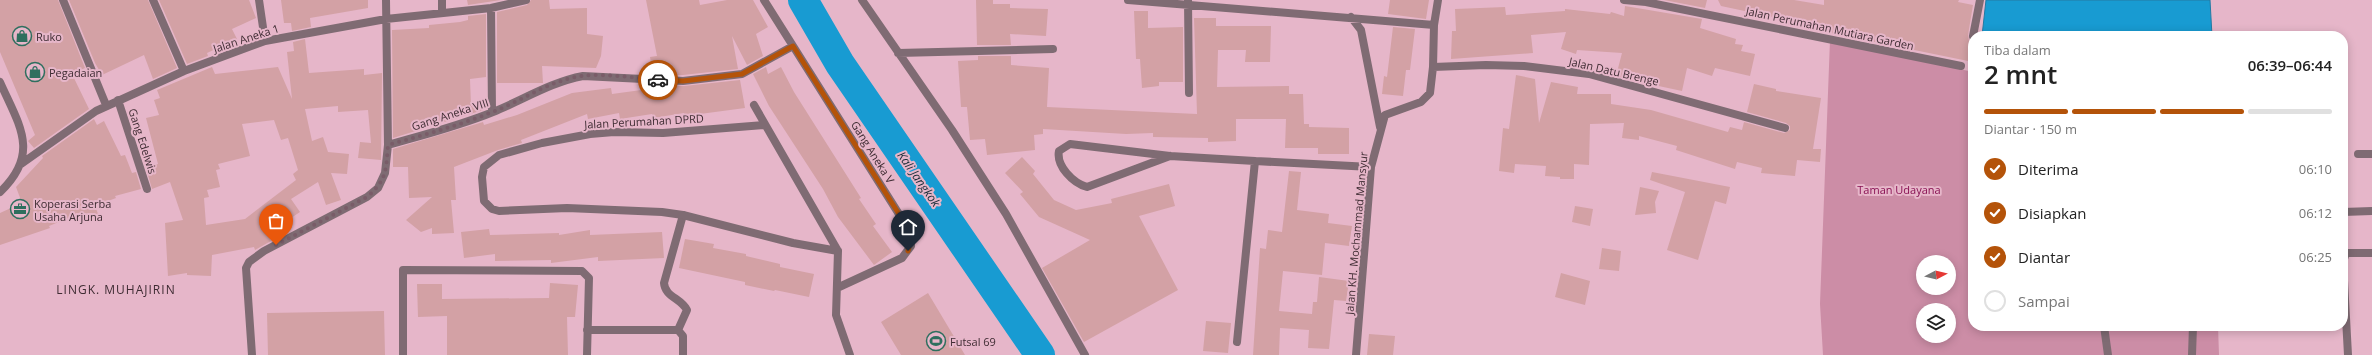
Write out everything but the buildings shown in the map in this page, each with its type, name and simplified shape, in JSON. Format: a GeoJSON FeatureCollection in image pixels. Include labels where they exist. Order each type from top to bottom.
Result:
{"type":"FeatureCollection","features":[{"type":"Feature","properties":{"kind":"street"},"geometry":{"type":"LineString","coordinates":[[63,0],[106,106]]}},
{"type":"Feature","properties":{"kind":"street"},"geometry":{"type":"LineString","coordinates":[[153,0],[184,71]]}},
{"type":"Feature","properties":{"kind":"street"},"geometry":{"type":"LineString","coordinates":[[259,0],[265,41]]}},
{"type":"Feature","properties":{"kind":"street"},"geometry":{"type":"LineString","coordinates":[[252,355],[246,268],[249,262],[264,252],[367,197],[383,180],[388,145],[386,0]]}},
{"type":"Feature","properties":{"kind":"street"},"geometry":{"type":"LineString","coordinates":[[442,0],[442,13]]}},
{"type":"Feature","properties":{"kind":"street","name":"Jalan Aneka 1"},"geometry":{"type":"LineString","coordinates":[[21,164],[82,118],[118,100],[184,71],[265,41],[386,19],[491,8],[526,0]]}},
{"type":"Feature","properties":{"kind":"street","name":"Gang Aneka V"},"geometry":{"type":"LineString","coordinates":[[764,0],[909,230],[911,239],[910,246],[902,258],[837,288]]}},
{"type":"Feature","properties":{"kind":"street"},"geometry":{"type":"LineString","coordinates":[[862,0],[952,130],[1006,214],[1085,355]]}},
{"type":"Feature","properties":{"kind":"street"},"geometry":{"type":"LineString","coordinates":[[1129,0],[1242,4],[1351,18],[1434,25]]}},
{"type":"Feature","properties":{"kind":"street","name":"Jalan KH. Mochammad Mansyur"},"geometry":{"type":"LineString","coordinates":[[1356,355],[1371,167],[1380,128],[1387,113],[1421,102],[1428,96],[1432,87],[1434,25],[1438,0]]}},
{"type":"Feature","properties":{"kind":"street","name":"Jalan Perumahan Mutiara Garden"},"geometry":{"type":"LineString","coordinates":[[1624,0],[1646,2],[1961,66]]}},
{"type":"Feature","properties":{"kind":"street"},"geometry":{"type":"LineString","coordinates":[[1974,31],[1980,0]]}},
{"type":"Feature","properties":{"kind":"street"},"geometry":{"type":"LineString","coordinates":[[1188,2],[1189,93]]}},
{"type":"Feature","properties":{"kind":"street"},"geometry":{"type":"LineString","coordinates":[[491,8],[492,112]]}},
{"type":"Feature","properties":{"kind":"street"},"geometry":{"type":"LineString","coordinates":[[1351,18],[1361,30],[1380,128]]}},
{"type":"Feature","properties":{"kind":"street","name":"Gang Aneka VIII"},"geometry":{"type":"LineString","coordinates":[[388,145],[445,130],[492,112],[542,89],[571,78],[583,76],[683,81],[742,74],[793,46]]}},
{"type":"Feature","properties":{"kind":"street"},"geometry":{"type":"LineString","coordinates":[[898,53],[1053,49]]}},
{"type":"Feature","properties":{"kind":"street","name":"Jalan Datu Brenge"},"geometry":{"type":"LineString","coordinates":[[1433,67],[1524,66],[1589,74],[1785,128]]}},
{"type":"Feature","properties":{"kind":"street"},"geometry":{"type":"LineString","coordinates":[[0,82],[23,136],[24,150],[21,164],[15,177],[0,192]]}},
{"type":"Feature","properties":{"kind":"street","name":"Gang Edelwis"},"geometry":{"type":"LineString","coordinates":[[118,100],[147,189]]}},
{"type":"Feature","properties":{"kind":"street"},"geometry":{"type":"LineString","coordinates":[[754,105],[838,251],[836,315],[850,355]]}},
{"type":"Feature","properties":{"kind":"street","name":"Jalan Perumahan DPRD"},"geometry":{"type":"LineString","coordinates":[[683,215],[567,208],[499,211],[488,206],[482,191],[484,167],[490,160],[500,155],[542,142],[602,133],[663,133],[765,125]]}},
{"type":"Feature","properties":{"kind":"street"},"geometry":{"type":"LineString","coordinates":[[1170,156],[1087,187],[1075,181],[1062,167],[1058,157],[1059,151],[1070,144],[1170,156],[1371,167]]}},
{"type":"Feature","properties":{"kind":"street"},"geometry":{"type":"LineString","coordinates":[[2358,154],[2372,154]]}},
{"type":"Feature","properties":{"kind":"street"},"geometry":{"type":"LineString","coordinates":[[1237,342],[1255,161]]}},
{"type":"Feature","properties":{"kind":"street"},"geometry":{"type":"LineString","coordinates":[[2348,212],[2372,211]]}},
{"type":"Feature","properties":{"kind":"street"},"geometry":{"type":"LineString","coordinates":[[678,330],[687,310],[685,306],[668,293],[664,283],[683,215],[793,243],[838,251]]}},
{"type":"Feature","properties":{"kind":"street"},"geometry":{"type":"LineString","coordinates":[[2348,253],[2372,253]]}},
{"type":"Feature","properties":{"kind":"street"},"geometry":{"type":"LineString","coordinates":[[403,355],[403,270],[582,271],[589,278],[587,355]]}},
{"type":"Feature","properties":{"kind":"street"},"geometry":{"type":"LineString","coordinates":[[587,330],[678,330]]}},
{"type":"Feature","properties":{"kind":"street"},"geometry":{"type":"LineString","coordinates":[[678,330],[683,336],[683,355]]}},
{"type":"Feature","properties":{"kind":"street"},"geometry":{"type":"LineString","coordinates":[[2105,331],[2108,355]]}},
{"type":"Feature","properties":{"kind":"street"},"geometry":{"type":"LineString","coordinates":[[2192,355],[2194,331]]}},
{"type":"Feature","properties":{"kind":"street"},"geometry":{"type":"LineString","coordinates":[[2345,331],[2348,355]]}},
{"type":"Feature","properties":{"kind":"green space","name":"Taman Udayana"},"geometry":{"type":"Polygon","coordinates":[[[1830,40],[1968,71],[1968,331],[2218,331],[2219,355],[1823,355],[1820,304],[1830,40]]]}},
{"type":"Feature","properties":{"kind":"water"},"geometry":{"type":"Polygon","coordinates":[[[1986,0],[2210,0],[2212,31],[1983,31],[1986,0]]]}},
{"type":"Feature","properties":{"kind":"waterway","name":"Kali Jangkok"},"geometry":{"type":"LineString","coordinates":[[803,0],[840,64],[1040,355]]}},
{"type":"Feature","properties":{"kind":"way so far"},"geometry":{"type":"LineString","coordinates":[[276,245],[367,197],[378,188],[385,173],[388,145],[445,130],[521,100],[555,83],[571,78],[583,76],[658,80]]}},
{"type":"Feature","properties":{"kind":"place","name":"Ruko"},"geometry":{"type":"Point","coordinates":[22,36]}},
{"type":"Feature","properties":{"kind":"place","name":"Pegadaian"},"geometry":{"type":"Point","coordinates":[35,72]}},
{"type":"Feature","properties":{"kind":"place","name":"Koperasi Serba Usaha Arjuna"},"geometry":{"type":"Point","coordinates":[20,209]}},
{"type":"Feature","properties":{"kind":"place","name":"Futsal 69"},"geometry":{"type":"Point","coordinates":[936,341]}},
{"type":"Feature","properties":{"kind":"district","name":"LINGK. MUHAJIRIN"},"geometry":{"type":"Point","coordinates":[116,289]}},
{"type":"Feature","properties":{"kind":"route"},"geometry":{"type":"LineString","coordinates":[[658,80],[683,81],[742,74],[793,46],[909,230],[911,239],[908,251]]}}]}
